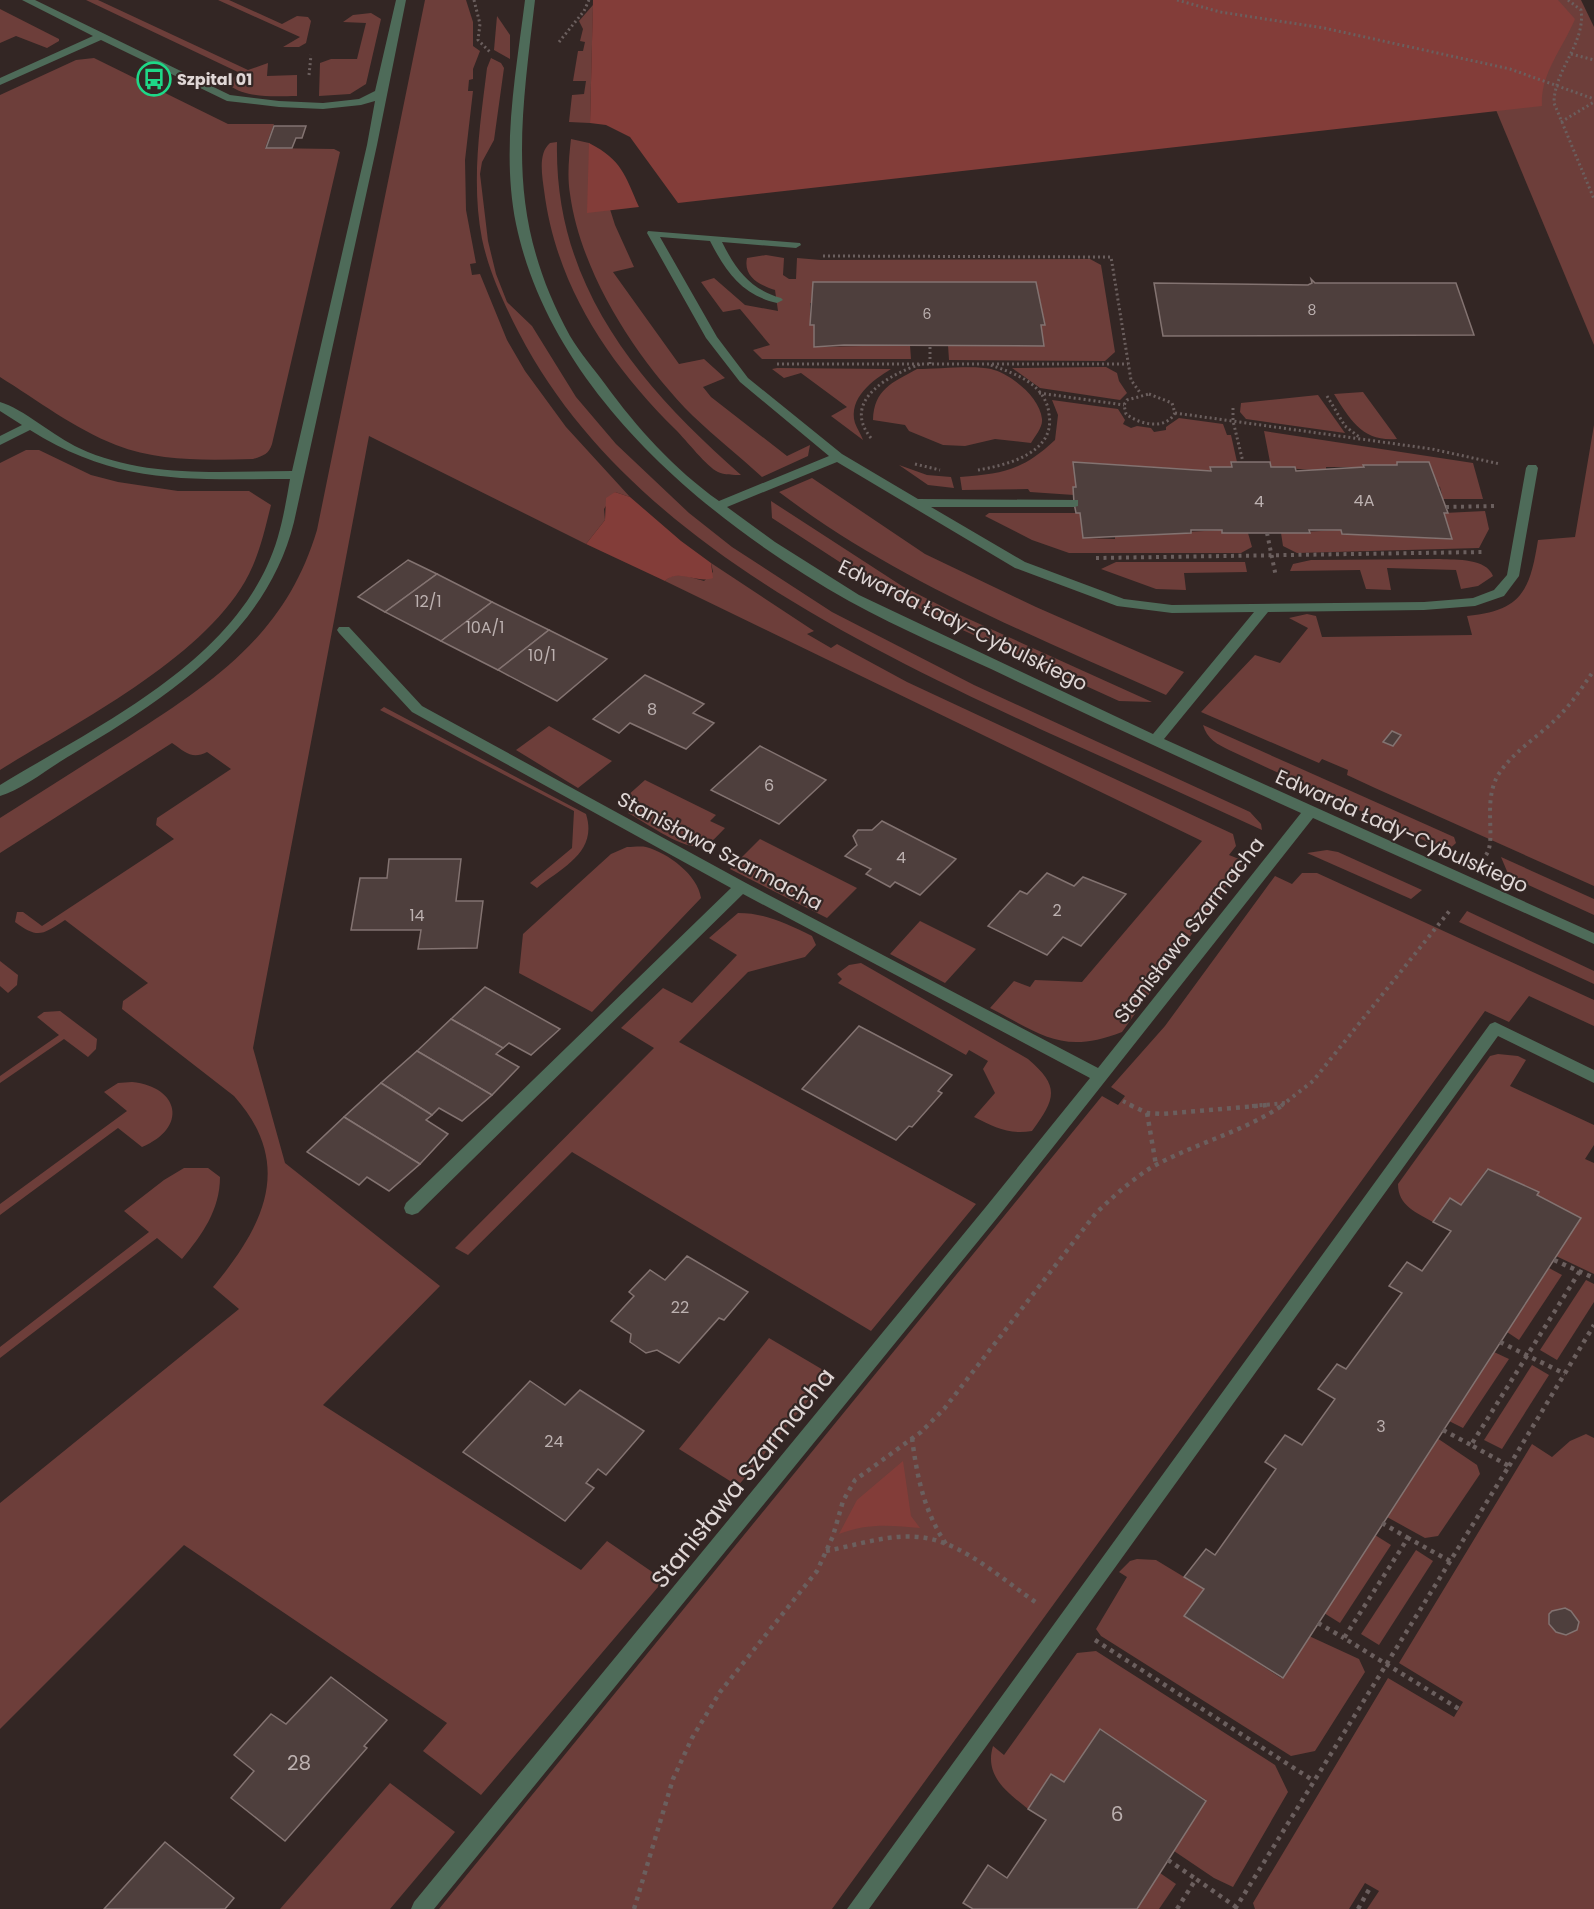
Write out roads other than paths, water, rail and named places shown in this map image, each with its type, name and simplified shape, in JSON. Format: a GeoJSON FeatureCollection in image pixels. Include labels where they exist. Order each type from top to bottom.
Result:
{"type":"FeatureCollection","features":[{"type":"Feature","properties":{"kind":"street"},"geometry":{"type":"LineString","coordinates":[[27,0],[227,98],[248,103],[361,102],[373,98],[382,87]]}},
{"type":"Feature","properties":{"kind":"street"},"geometry":{"type":"LineString","coordinates":[[0,791],[165,689],[198,663],[226,635],[255,599],[273,568],[286,530],[401,0]]}},
{"type":"Feature","properties":{"kind":"street","name":"Edwarda Łady-Cybulskiego"},"geometry":{"type":"LineString","coordinates":[[530,0],[516,119],[516,169],[521,221],[539,281],[566,339],[614,405],[652,450],[718,506],[771,545],[854,598],[1155,741],[1594,939]]}},
{"type":"Feature","properties":{"kind":"street"},"geometry":{"type":"LineString","coordinates":[[0,82],[101,36]]}},
{"type":"Feature","properties":{"kind":"street"},"geometry":{"type":"LineString","coordinates":[[796,245],[652,233],[712,338],[744,380],[838,457],[1020,565],[1122,603],[1172,609],[1424,606],[1475,602],[1499,593],[1513,576],[1532,470]]}},
{"type":"Feature","properties":{"kind":"street"},"geometry":{"type":"LineString","coordinates":[[714,238],[732,272],[747,289],[777,300]]}},
{"type":"Feature","properties":{"kind":"street"},"geometry":{"type":"LineString","coordinates":[[0,406],[75,451],[116,465],[163,473],[297,475]]}},
{"type":"Feature","properties":{"kind":"street"},"geometry":{"type":"LineString","coordinates":[[0,441],[31,425]]}},
{"type":"Feature","properties":{"kind":"street"},"geometry":{"type":"LineString","coordinates":[[718,506],[838,457]]}},
{"type":"Feature","properties":{"kind":"street"},"geometry":{"type":"LineString","coordinates":[[913,503],[1074,503]]}},
{"type":"Feature","properties":{"kind":"street"},"geometry":{"type":"LineString","coordinates":[[1155,741],[1264,608]]}},
{"type":"Feature","properties":{"kind":"street","name":"Stanisława Szarmacha"},"geometry":{"type":"LineString","coordinates":[[344,630],[417,710],[1096,1081]]}},
{"type":"Feature","properties":{"kind":"street","name":"Stanisława Szarmacha"},"geometry":{"type":"LineString","coordinates":[[421,1909],[991,1213],[1311,810]]}},
{"type":"Feature","properties":{"kind":"street"},"geometry":{"type":"LineString","coordinates":[[412,1208],[741,887]]}},
{"type":"Feature","properties":{"kind":"street"},"geometry":{"type":"LineString","coordinates":[[857,1909],[1495,1028],[1594,1077]]}},
{"type":"Feature","properties":{"kind":"place","name":"Szpital 01"},"geometry":{"type":"Point","coordinates":[154,79]}}]}
